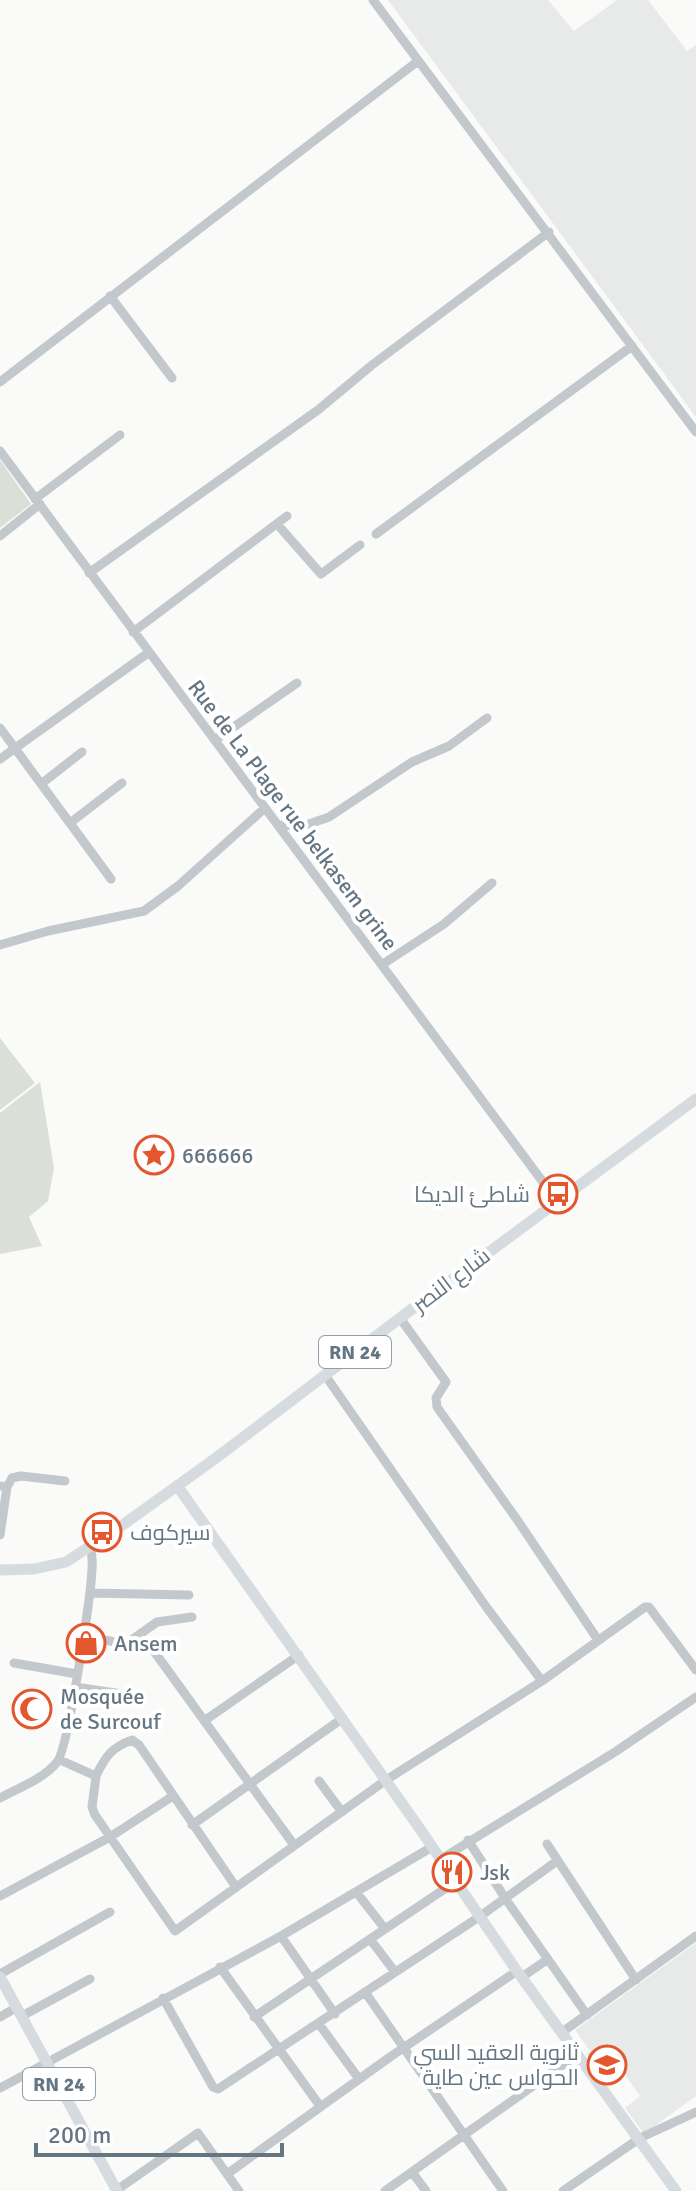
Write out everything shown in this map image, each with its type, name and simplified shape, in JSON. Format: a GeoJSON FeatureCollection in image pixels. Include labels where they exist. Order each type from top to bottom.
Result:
{"type":"FeatureCollection","features":[{"type":"Feature","properties":{"kind":"main road","name":"شارع النصر"},"geometry":{"type":"LineString","coordinates":[[0,1570],[34,1569],[66,1562],[178,1487],[696,1099]]}},
{"type":"Feature","properties":{"kind":"main road"},"geometry":{"type":"LineString","coordinates":[[178,1487],[299,1655],[519,1974],[676,2191]]}},
{"type":"Feature","properties":{"kind":"main road","name":"RN 24"},"geometry":{"type":"LineString","coordinates":[[0,1976],[117,2191]]}},
{"type":"Feature","properties":{"kind":"street"},"geometry":{"type":"LineString","coordinates":[[373,0],[696,432]]}},
{"type":"Feature","properties":{"kind":"street"},"geometry":{"type":"LineString","coordinates":[[0,382],[418,61]]}},
{"type":"Feature","properties":{"kind":"street"},"geometry":{"type":"LineString","coordinates":[[89,573],[318,410],[372,365],[549,232]]}},
{"type":"Feature","properties":{"kind":"street"},"geometry":{"type":"LineString","coordinates":[[110,296],[172,378]]}},
{"type":"Feature","properties":{"kind":"street"},"geometry":{"type":"LineString","coordinates":[[376,534],[632,346]]}},
{"type":"Feature","properties":{"kind":"street"},"geometry":{"type":"LineString","coordinates":[[0,536],[37,501],[120,435]]}},
{"type":"Feature","properties":{"kind":"street","name":"Rue de La Plage rue belkasem grine"},"geometry":{"type":"LineString","coordinates":[[0,451],[557,1201]]}},
{"type":"Feature","properties":{"kind":"street"},"geometry":{"type":"LineString","coordinates":[[133,632],[287,516]]}},
{"type":"Feature","properties":{"kind":"street"},"geometry":{"type":"LineString","coordinates":[[277,524],[321,574],[360,545]]}},
{"type":"Feature","properties":{"kind":"street"},"geometry":{"type":"LineString","coordinates":[[0,759],[148,653]]}},
{"type":"Feature","properties":{"kind":"street"},"geometry":{"type":"LineString","coordinates":[[215,740],[297,683]]}},
{"type":"Feature","properties":{"kind":"street"},"geometry":{"type":"LineString","coordinates":[[279,825],[303,826],[329,817],[412,762],[449,746],[487,718]]}},
{"type":"Feature","properties":{"kind":"street"},"geometry":{"type":"LineString","coordinates":[[0,728],[111,879]]}},
{"type":"Feature","properties":{"kind":"street"},"geometry":{"type":"LineString","coordinates":[[41,784],[82,752]]}},
{"type":"Feature","properties":{"kind":"street"},"geometry":{"type":"LineString","coordinates":[[70,823],[122,783]]}},
{"type":"Feature","properties":{"kind":"street"},"geometry":{"type":"LineString","coordinates":[[0,945],[48,931],[144,911],[178,886],[265,808]]}},
{"type":"Feature","properties":{"kind":"street"},"geometry":{"type":"LineString","coordinates":[[383,964],[444,924],[492,883]]}},
{"type":"Feature","properties":{"kind":"street"},"geometry":{"type":"LineString","coordinates":[[400,1318],[446,1382],[436,1398],[437,1407],[598,1640]]}},
{"type":"Feature","properties":{"kind":"street"},"geometry":{"type":"LineString","coordinates":[[325,1375],[487,1608],[542,1681]]}},
{"type":"Feature","properties":{"kind":"street"},"geometry":{"type":"LineString","coordinates":[[0,1535],[4,1486],[12,1478],[21,1476],[65,1481]]}},
{"type":"Feature","properties":{"kind":"street"},"geometry":{"type":"LineString","coordinates":[[0,1798],[42,1775],[60,1760],[90,1593],[93,1568],[91,1545]]}},
{"type":"Feature","properties":{"kind":"street"},"geometry":{"type":"LineString","coordinates":[[90,1593],[189,1595]]}},
{"type":"Feature","properties":{"kind":"street"},"geometry":{"type":"LineString","coordinates":[[236,1887],[139,1745],[132,1740],[116,1746],[105,1758],[96,1776],[92,1807],[175,1931],[386,1780],[542,1681],[649,1607],[696,1670]]}},
{"type":"Feature","properties":{"kind":"street"},"geometry":{"type":"LineString","coordinates":[[83,1636],[126,1644],[157,1622],[192,1617]]}},
{"type":"Feature","properties":{"kind":"street"},"geometry":{"type":"LineString","coordinates":[[151,1647],[294,1845]]}},
{"type":"Feature","properties":{"kind":"street"},"geometry":{"type":"LineString","coordinates":[[204,1721],[299,1655]]}},
{"type":"Feature","properties":{"kind":"street"},"geometry":{"type":"LineString","coordinates":[[14,1663],[77,1674]]}},
{"type":"Feature","properties":{"kind":"street"},"geometry":{"type":"LineString","coordinates":[[75,1687],[143,1697]]}},
{"type":"Feature","properties":{"kind":"street"},"geometry":{"type":"LineString","coordinates":[[441,1859],[615,1752],[696,1697]]}},
{"type":"Feature","properties":{"kind":"street"},"geometry":{"type":"LineString","coordinates":[[192,1825],[343,1718]]}},
{"type":"Feature","properties":{"kind":"street"},"geometry":{"type":"LineString","coordinates":[[60,1760],[96,1776]]}},
{"type":"Feature","properties":{"kind":"street"},"geometry":{"type":"LineString","coordinates":[[319,1781],[342,1812]]}},
{"type":"Feature","properties":{"kind":"street"},"geometry":{"type":"LineString","coordinates":[[0,1896],[110,1837],[173,1796]]}},
{"type":"Feature","properties":{"kind":"street"},"geometry":{"type":"LineString","coordinates":[[468,1840],[587,2015]]}},
{"type":"Feature","properties":{"kind":"street"},"geometry":{"type":"LineString","coordinates":[[547,1844],[636,1980]]}},
{"type":"Feature","properties":{"kind":"street"},"geometry":{"type":"LineString","coordinates":[[0,2088],[281,1936],[432,1847]]}},
{"type":"Feature","properties":{"kind":"street"},"geometry":{"type":"LineString","coordinates":[[163,1998],[215,2089],[335,2014],[557,1861]]}},
{"type":"Feature","properties":{"kind":"street"},"geometry":{"type":"LineString","coordinates":[[254,2017],[455,1882]]}},
{"type":"Feature","properties":{"kind":"street"},"geometry":{"type":"LineString","coordinates":[[357,1893],[385,1929]]}},
{"type":"Feature","properties":{"kind":"street"},"geometry":{"type":"LineString","coordinates":[[0,1976],[110,1912]]}},
{"type":"Feature","properties":{"kind":"street"},"geometry":{"type":"LineString","coordinates":[[281,1936],[335,2014]]}},
{"type":"Feature","properties":{"kind":"street"},"geometry":{"type":"LineString","coordinates":[[561,2033],[696,1936]]}},
{"type":"Feature","properties":{"kind":"street"},"geometry":{"type":"LineString","coordinates":[[370,1939],[395,1972]]}},
{"type":"Feature","properties":{"kind":"street"},"geometry":{"type":"LineString","coordinates":[[227,2174],[403,2049],[519,1974],[548,1959]]}},
{"type":"Feature","properties":{"kind":"street"},"geometry":{"type":"LineString","coordinates":[[220,1967],[320,2106]]}},
{"type":"Feature","properties":{"kind":"street"},"geometry":{"type":"LineString","coordinates":[[0,2017],[20,2012],[90,1979]]}},
{"type":"Feature","properties":{"kind":"street"},"geometry":{"type":"LineString","coordinates":[[365,1992],[503,2191]]}},
{"type":"Feature","properties":{"kind":"street"},"geometry":{"type":"LineString","coordinates":[[319,2024],[359,2079]]}},
{"type":"Feature","properties":{"kind":"street"},"geometry":{"type":"LineString","coordinates":[[385,2191],[578,2054]]}},
{"type":"Feature","properties":{"kind":"street"},"geometry":{"type":"LineString","coordinates":[[563,2191],[640,2138],[696,2112]]}},
{"type":"Feature","properties":{"kind":"street"},"geometry":{"type":"LineString","coordinates":[[117,2191],[198,2133],[239,2191]]}},
{"type":"Feature","properties":{"kind":"street"},"geometry":{"type":"LineString","coordinates":[[412,2172],[426,2191]]}},
{"type":"Feature","properties":{"kind":"shaded area"},"geometry":{"type":"Polygon","coordinates":[[[388,0],[548,0],[574,31],[617,0],[648,0],[687,51],[696,45],[696,417],[388,0]]]}},
{"type":"Feature","properties":{"kind":"shaded area"},"geometry":{"type":"Polygon","coordinates":[[[0,460],[31,504],[0,528],[0,460]]]}},
{"type":"Feature","properties":{"kind":"shaded area"},"geometry":{"type":"Polygon","coordinates":[[[0,1038],[35,1083],[0,1110],[0,1038]]]}},
{"type":"Feature","properties":{"kind":"shaded area"},"geometry":{"type":"Polygon","coordinates":[[[40,1082],[54,1168],[48,1201],[29,1217],[42,1246],[0,1254],[0,1113],[40,1082]]]}},
{"type":"Feature","properties":{"kind":"shaded area"},"geometry":{"type":"Polygon","coordinates":[[[696,1943],[696,2096],[644,2134],[625,2108],[640,2096],[620,2068],[604,2079],[586,2054],[590,2051],[575,2030],[696,1943]]]}},
{"type":"Feature","properties":{"kind":"place","name":"666666"},"geometry":{"type":"Point","coordinates":[154,1155]}},
{"type":"Feature","properties":{"kind":"place","name":"شاطئ الديكا"},"geometry":{"type":"Point","coordinates":[558,1194]}},
{"type":"Feature","properties":{"kind":"place","name":"سيركوف"},"geometry":{"type":"Point","coordinates":[102,1532]}},
{"type":"Feature","properties":{"kind":"place","name":"Ansem"},"geometry":{"type":"Point","coordinates":[86,1643]}},
{"type":"Feature","properties":{"kind":"place","name":"Mosquée de Surcouf"},"geometry":{"type":"Point","coordinates":[32,1709]}},
{"type":"Feature","properties":{"kind":"place","name":"Jsk"},"geometry":{"type":"Point","coordinates":[452,1872]}},
{"type":"Feature","properties":{"kind":"place","name":"ثانوية العقيد السي الحواس عين طاية"},"geometry":{"type":"Point","coordinates":[607,2065]}}]}
